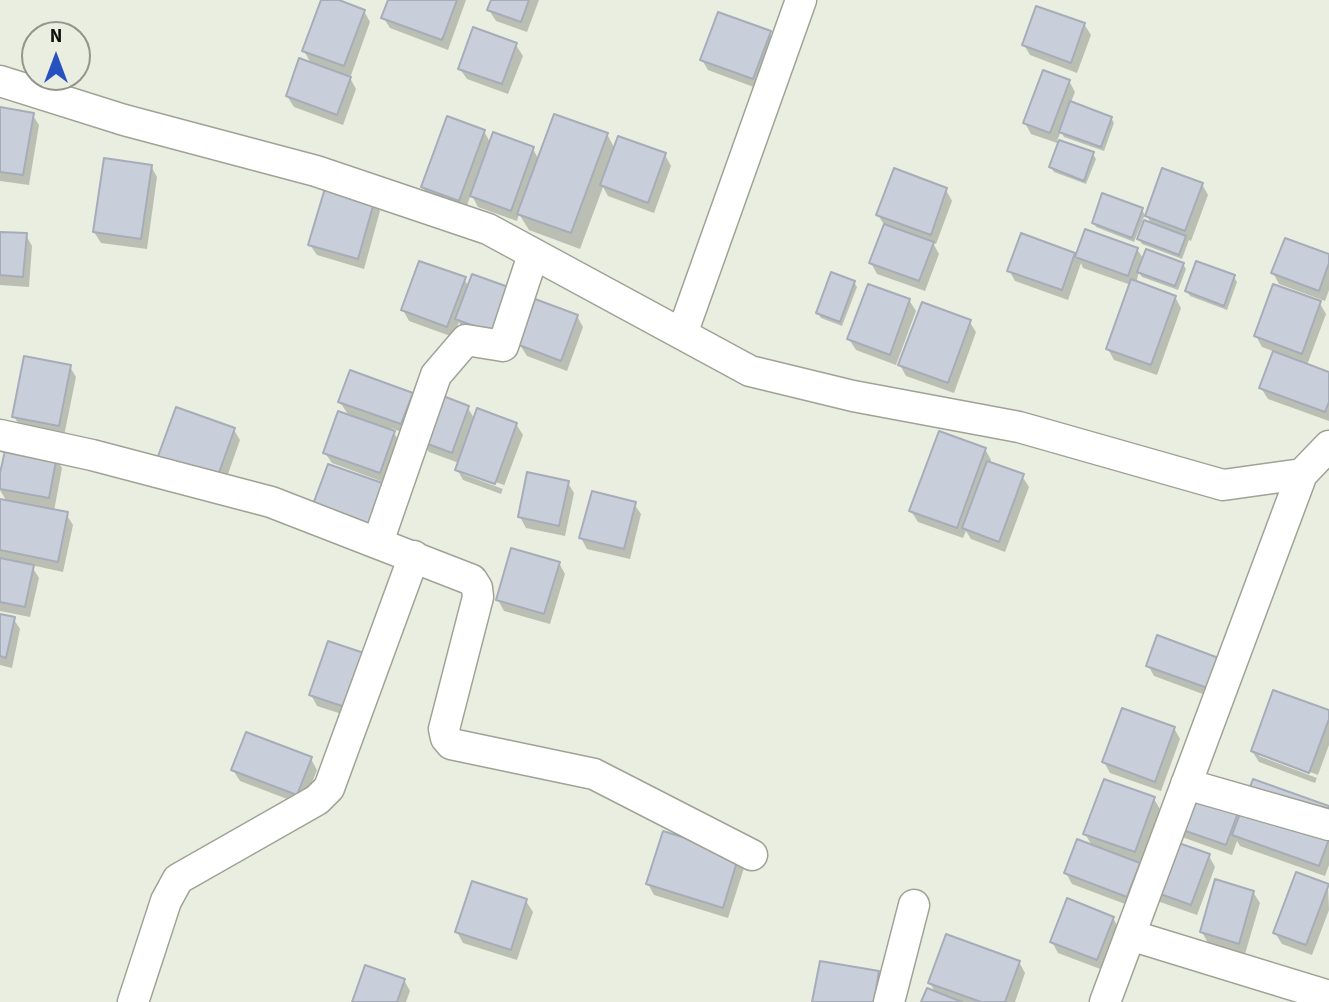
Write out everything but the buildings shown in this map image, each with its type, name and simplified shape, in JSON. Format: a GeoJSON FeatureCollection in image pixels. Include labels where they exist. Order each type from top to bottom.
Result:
{"type":"FeatureCollection","features":[{"type":"Feature","properties":{"kind":"street"},"geometry":{"type":"LineString","coordinates":[[682,334],[801,0]]}},
{"type":"Feature","properties":{"kind":"street"},"geometry":{"type":"LineString","coordinates":[[0,81],[124,120],[316,172],[488,229],[750,371],[853,396],[1019,427],[1223,485],[1302,474]]}},
{"type":"Feature","properties":{"kind":"street"},"geometry":{"type":"LineString","coordinates":[[378,542],[436,375],[466,340],[503,346],[533,255]]}},
{"type":"Feature","properties":{"kind":"street"},"geometry":{"type":"LineString","coordinates":[[0,435],[92,455],[271,502],[472,580],[478,597],[444,729],[450,744],[594,774],[752,855]]}},
{"type":"Feature","properties":{"kind":"street"},"geometry":{"type":"LineString","coordinates":[[1105,1002],[1302,474],[1329,446]]}},
{"type":"Feature","properties":{"kind":"street"},"geometry":{"type":"LineString","coordinates":[[133,1002],[166,901],[178,880],[317,800],[329,788],[414,556]]}},
{"type":"Feature","properties":{"kind":"street"},"geometry":{"type":"LineString","coordinates":[[1186,784],[1329,825]]}},
{"type":"Feature","properties":{"kind":"street"},"geometry":{"type":"LineString","coordinates":[[888,1002],[914,905]]}},
{"type":"Feature","properties":{"kind":"street"},"geometry":{"type":"LineString","coordinates":[[1130,935],[1329,996]]}}]}
